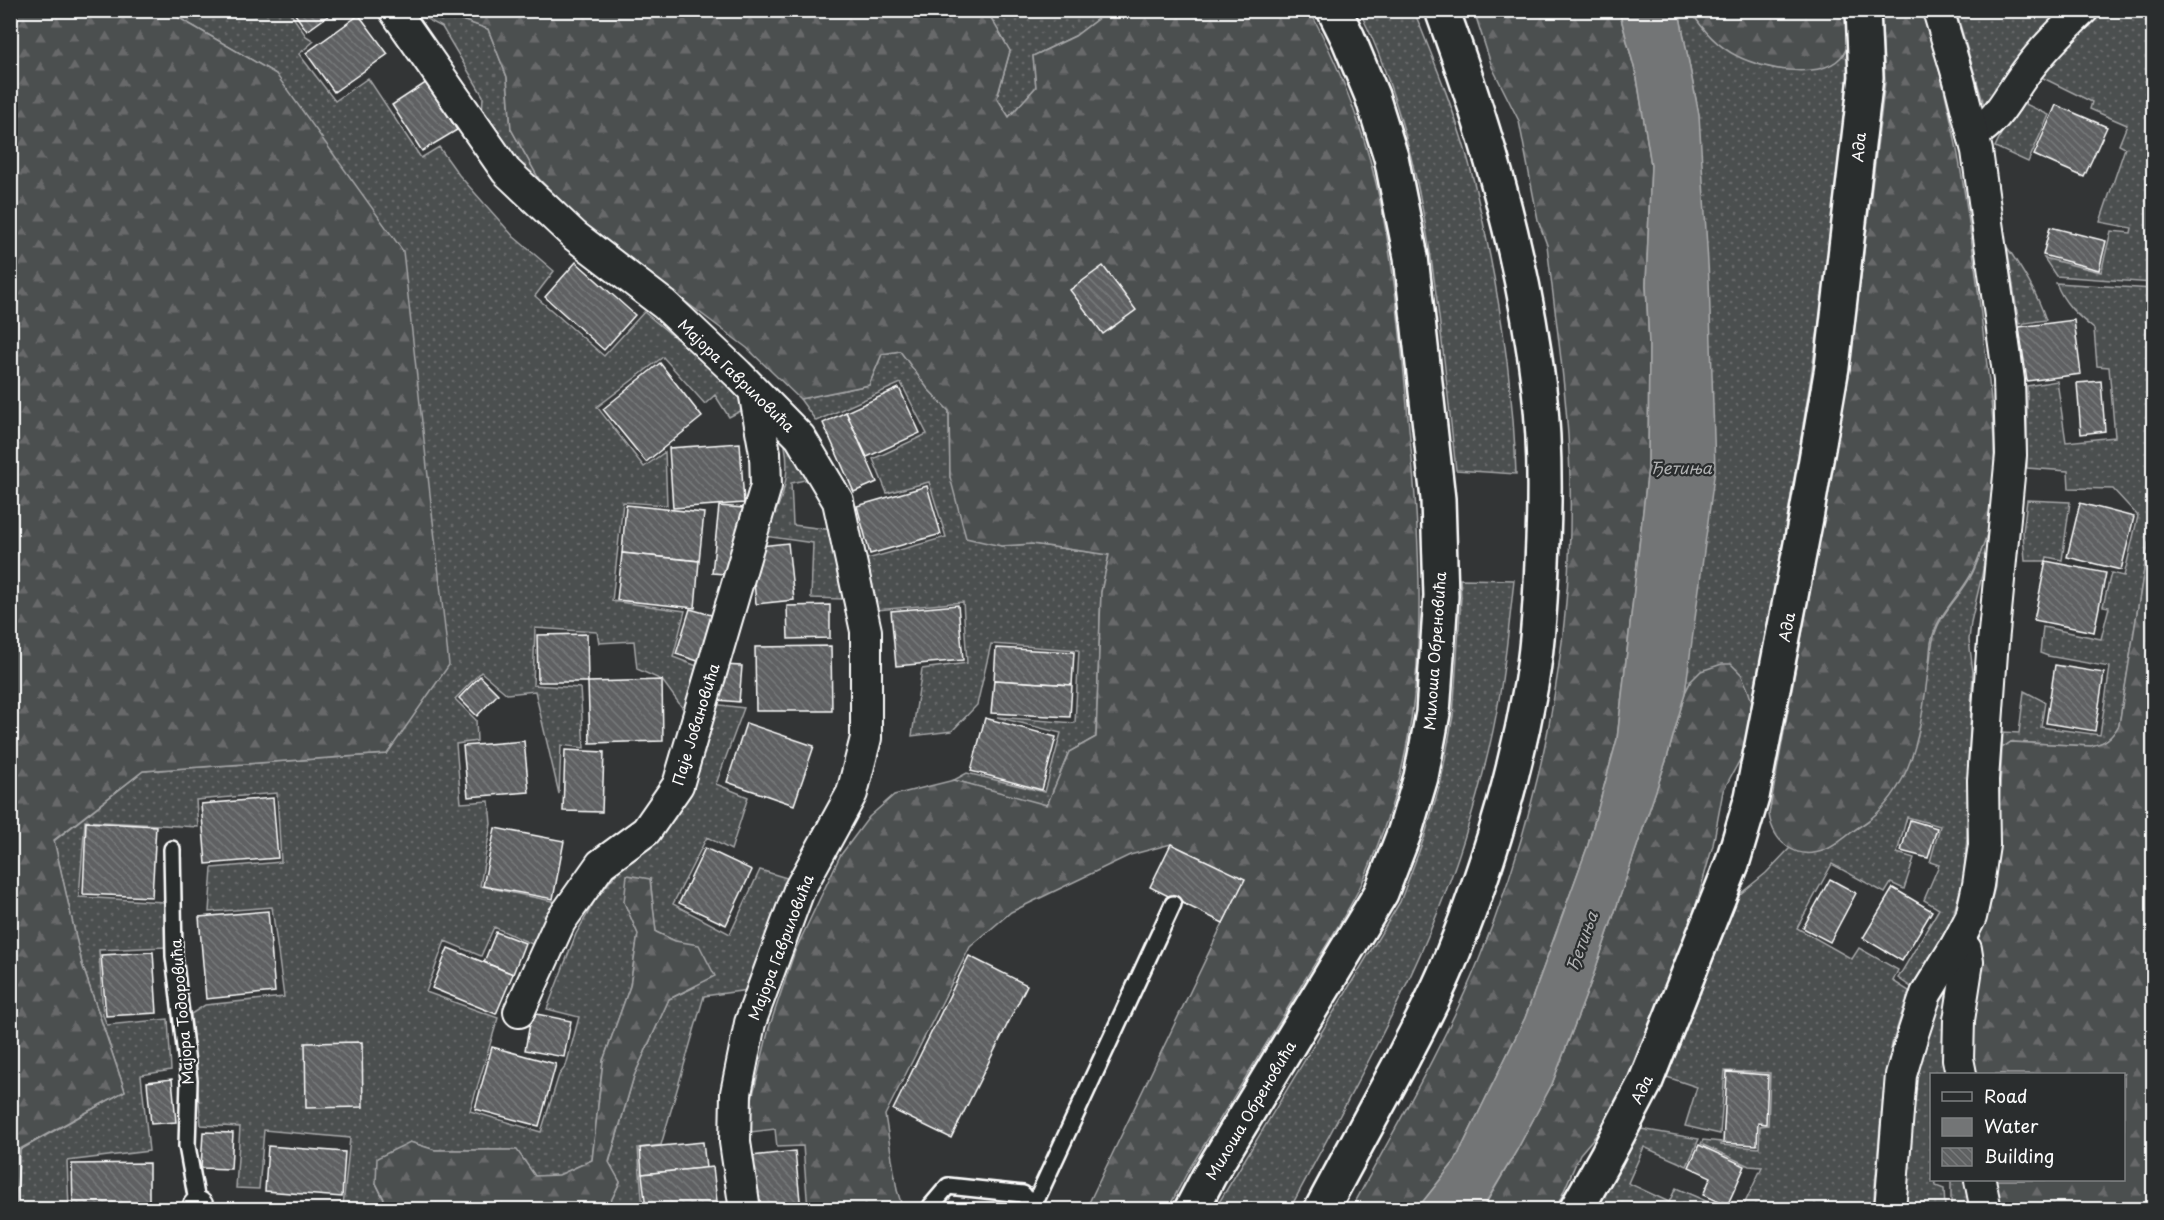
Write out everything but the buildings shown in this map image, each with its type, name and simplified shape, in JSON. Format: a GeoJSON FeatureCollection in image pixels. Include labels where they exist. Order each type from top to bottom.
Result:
{"type":"FeatureCollection","features":[{"type":"Feature","properties":{"kind":"street","name":"Мајора Гавриловића"},"geometry":{"type":"LineString","coordinates":[[394,10],[506,171],[575,236],[665,305],[754,391],[800,437],[838,501],[866,631],[866,738],[852,793],[800,890],[750,1023],[736,1093],[735,1142],[745,1209]]}},
{"type":"Feature","properties":{"kind":"street","name":"Милоша Обреновића"},"geometry":{"type":"LineString","coordinates":[[1191,1209],[1381,893],[1405,831],[1421,777],[1433,713],[1441,596],[1438,499],[1411,257],[1388,147],[1372,96],[1334,10]]}},
{"type":"Feature","properties":{"kind":"street"},"geometry":{"type":"LineString","coordinates":[[1320,1209],[1418,1029],[1448,966],[1484,874],[1513,770],[1531,683],[1538,626],[1545,505],[1544,447],[1538,378],[1523,291],[1488,142],[1442,10]]}},
{"type":"Feature","properties":{"kind":"street","name":"Ада"},"geometry":{"type":"LineString","coordinates":[[1576,1209],[1645,1083],[1732,864],[1752,797],[1804,529],[1832,367],[1866,77],[1863,10]]}},
{"type":"Feature","properties":{"kind":"street"},"geometry":{"type":"LineString","coordinates":[[1890,1209],[1901,1075],[1926,994],[1971,917],[1978,885],[1984,845],[1983,780],[1992,653],[2011,455],[2009,380],[1977,151],[1938,10]]}},
{"type":"Feature","properties":{"kind":"street"},"geometry":{"type":"LineString","coordinates":[[1973,135],[1988,125],[2000,112],[2039,55],[2083,10]]}},
{"type":"Feature","properties":{"kind":"street","name":"Паје Јовановића"},"geometry":{"type":"LineString","coordinates":[[519,1012],[560,922],[601,864],[646,831],[678,785],[766,486],[765,453],[754,391]]}},
{"type":"Feature","properties":{"kind":"street"},"geometry":{"type":"LineString","coordinates":[[1958,942],[1966,949],[1968,962],[1959,1020],[1960,1073]]}},
{"type":"Feature","properties":{"kind":"street"},"geometry":{"type":"LineString","coordinates":[[1980,1181],[1986,1209]]}},
{"type":"Feature","properties":{"kind":"lane","name":"Мајора Тодоровића"},"geometry":{"type":"LineString","coordinates":[[172,849],[174,956],[189,1080],[187,1146],[198,1208]]}},
{"type":"Feature","properties":{"kind":"lane"},"geometry":{"type":"LineString","coordinates":[[931,1209],[948,1186],[1023,1194],[1033,1208],[1173,904]]}},
{"type":"Feature","properties":{"kind":"green space"},"geometry":{"type":"Polygon","coordinates":[[[10,11],[167,11],[276,74],[403,251],[449,665],[387,754],[143,771],[54,840],[82,964],[125,1091],[20,1149],[15,1210],[10,1209],[10,11]]]}},
{"type":"Feature","properties":{"kind":"green space"},"geometry":{"type":"Polygon","coordinates":[[[167,11],[289,11],[306,36],[314,41],[299,54],[335,101],[368,78],[421,158],[439,147],[459,175],[514,237],[554,271],[535,296],[604,356],[644,312],[750,406],[729,417],[715,395],[705,404],[663,357],[597,407],[644,467],[665,452],[667,505],[623,502],[612,601],[685,611],[673,657],[697,666],[684,710],[662,680],[637,669],[634,641],[599,643],[597,632],[535,628],[533,685],[580,688],[584,748],[561,745],[559,794],[535,691],[507,694],[481,672],[455,699],[476,720],[477,741],[456,744],[461,803],[489,801],[491,824],[480,886],[557,902],[532,944],[494,927],[481,956],[445,941],[426,992],[498,1018],[470,1111],[541,1132],[559,1075],[566,1066],[579,1017],[547,1009],[576,934],[596,899],[623,865],[712,704],[744,708],[716,784],[748,797],[731,850],[707,837],[673,904],[730,934],[760,870],[790,879],[748,990],[704,996],[661,1145],[638,1148],[643,1209],[607,1209],[620,1182],[609,1163],[634,1076],[669,999],[695,987],[699,946],[675,941],[656,932],[650,879],[624,902],[638,934],[630,986],[603,1061],[592,1160],[559,1175],[535,1176],[516,1150],[435,1150],[410,1142],[376,1183],[384,1200],[385,1209],[330,1209],[331,1205],[343,1206],[350,1138],[264,1130],[259,1189],[236,1188],[240,1127],[201,1125],[191,1014],[205,1005],[284,997],[272,907],[209,912],[212,868],[281,862],[277,793],[196,800],[198,827],[85,821],[79,897],[164,902],[165,947],[99,950],[103,1015],[107,1025],[168,1019],[171,1070],[141,1075],[149,1151],[67,1161],[69,1209],[15,1210],[20,1150],[125,1091],[82,964],[54,841],[143,771],[387,754],[276,74],[167,11]]]}},
{"type":"Feature","properties":{"kind":"green space"},"geometry":{"type":"Polygon","coordinates":[[[416,11],[436,11],[488,29],[507,77],[511,129],[539,179],[516,160],[482,117],[483,96],[442,27],[419,15],[416,11]]]}},
{"type":"Feature","properties":{"kind":"green space"},"geometry":{"type":"Polygon","coordinates":[[[436,11],[987,11],[1010,51],[997,98],[1009,117],[1036,87],[1033,56],[1075,36],[1108,11],[1310,11],[1351,102],[1370,160],[1385,223],[1395,287],[1413,468],[1419,571],[1419,624],[1410,728],[1399,779],[1384,828],[1355,897],[1188,1171],[1168,1209],[1086,1209],[1244,879],[1171,844],[1130,855],[1011,912],[970,947],[885,1115],[897,1190],[903,1209],[808,1209],[803,1146],[777,1147],[775,1129],[751,1132],[750,1107],[769,1028],[795,951],[840,856],[869,817],[894,795],[954,780],[1047,805],[1069,752],[1096,737],[1101,592],[1109,555],[1032,544],[1001,546],[966,538],[950,477],[949,411],[928,389],[900,351],[882,354],[869,385],[800,399],[747,348],[594,233],[539,179],[511,129],[507,77],[488,29],[436,11]]]}},
{"type":"Feature","properties":{"kind":"green space"},"geometry":{"type":"Polygon","coordinates":[[[987,11],[1108,11],[1075,36],[1033,56],[1036,87],[1009,117],[997,98],[1010,51],[987,11]]]}},
{"type":"Feature","properties":{"kind":"green space"},"geometry":{"type":"Polygon","coordinates":[[[1359,11],[1414,11],[1455,117],[1474,182],[1496,290],[1507,364],[1516,474],[1456,470],[1435,286],[1419,194],[1396,104],[1375,45],[1359,11]]]}},
{"type":"Feature","properties":{"kind":"green space"},"geometry":{"type":"Polygon","coordinates":[[[1474,11],[1619,11],[1637,78],[1651,165],[1646,285],[1649,344],[1648,467],[1617,739],[1588,845],[1525,1018],[1455,1161],[1417,1209],[1351,1210],[1450,1025],[1478,962],[1500,904],[1520,845],[1536,785],[1559,663],[1566,601],[1570,539],[1569,448],[1547,245],[1538,220],[1519,121],[1492,67],[1474,11]]]}},
{"type":"Feature","properties":{"kind":"green space"},"geometry":{"type":"Polygon","coordinates":[[[1679,11],[1691,11],[1700,24],[1724,46],[1767,67],[1799,70],[1810,68],[1843,56],[1848,46],[1841,160],[1818,329],[1751,717],[1691,681],[1685,693],[1693,624],[1699,115],[1679,11]]]}},
{"type":"Feature","properties":{"kind":"green space"},"geometry":{"type":"Polygon","coordinates":[[[1691,11],[1846,11],[1848,43],[1839,59],[1828,66],[1797,71],[1764,66],[1737,56],[1723,47],[1700,24],[1691,11]]]}},
{"type":"Feature","properties":{"kind":"green space"},"geometry":{"type":"Polygon","coordinates":[[[1881,11],[1922,11],[1945,94],[1969,221],[1989,384],[1993,420],[1993,510],[1987,535],[1973,570],[1937,624],[1934,633],[1919,731],[1905,774],[1894,793],[1880,810],[1862,825],[1830,848],[1805,853],[1788,847],[1781,841],[1771,824],[1769,814],[1820,536],[1860,284],[1885,82],[1881,11]]]}},
{"type":"Feature","properties":{"kind":"green space"},"geometry":{"type":"Polygon","coordinates":[[[1956,11],[2069,11],[1986,107],[1956,11]]]}},
{"type":"Feature","properties":{"kind":"green space"},"geometry":{"type":"Polygon","coordinates":[[[2095,11],[2153,11],[2153,283],[2056,276],[2044,258],[2101,272],[2111,231],[2131,233],[2132,228],[2100,222],[2125,148],[2119,145],[2127,125],[2090,109],[2092,102],[2041,77],[2095,11]]]}},
{"type":"Feature","properties":{"kind":"green space"},"geometry":{"type":"Polygon","coordinates":[[[2017,100],[2049,115],[2028,162],[1995,147],[2017,100]]]}},
{"type":"Feature","properties":{"kind":"green space"},"geometry":{"type":"Polygon","coordinates":[[[2007,247],[2029,282],[2046,320],[2019,324],[2007,247]]]}},
{"type":"Feature","properties":{"kind":"green space"},"geometry":{"type":"Polygon","coordinates":[[[2056,283],[2153,289],[2154,493],[2151,508],[2152,520],[2119,725],[2116,730],[2108,739],[2091,746],[2011,742],[2002,748],[2003,732],[2019,733],[2024,691],[2045,702],[2041,727],[2100,735],[2110,667],[2040,653],[2043,627],[2101,639],[2109,607],[2103,606],[2111,573],[2124,576],[2138,516],[2113,489],[2069,488],[2068,471],[2027,468],[2027,386],[2057,381],[2066,442],[2115,437],[2109,367],[2097,366],[2094,329],[2072,309],[2056,283]]]}},
{"type":"Feature","properties":{"kind":"green space"},"geometry":{"type":"Polygon","coordinates":[[[900,351],[928,389],[949,411],[950,477],[1001,546],[1032,544],[1109,555],[1101,592],[1096,737],[1069,752],[1047,806],[954,780],[967,773],[1045,792],[1061,733],[997,717],[1075,723],[1079,650],[991,644],[977,705],[952,731],[912,736],[922,669],[967,663],[963,602],[877,610],[867,559],[946,537],[929,482],[887,493],[873,459],[927,434],[901,383],[816,421],[800,399],[869,385],[882,354],[900,351]]]}},
{"type":"Feature","properties":{"kind":"green space"},"geometry":{"type":"Polygon","coordinates":[[[789,442],[818,477],[791,483],[793,525],[833,530],[843,599],[811,598],[813,543],[764,536],[783,493],[787,470],[785,446],[789,442]]]}},
{"type":"Feature","properties":{"kind":"green space"},"geometry":{"type":"Polygon","coordinates":[[[2153,493],[2153,1209],[1997,1209],[1991,1181],[2125,1181],[2125,1073],[1971,1073],[1970,1061],[1980,953],[1977,937],[1986,920],[1995,887],[2002,748],[2011,742],[2091,746],[2108,739],[2116,730],[2119,725],[2152,520],[2153,493]]]}},
{"type":"Feature","properties":{"kind":"green space"},"geometry":{"type":"Polygon","coordinates":[[[2027,500],[2070,502],[2062,560],[2047,557],[2046,561],[2025,561],[2023,532],[2027,500]]]}},
{"type":"Feature","properties":{"kind":"green space"},"geometry":{"type":"Polygon","coordinates":[[[1991,519],[1969,640],[1973,672],[1967,838],[1963,880],[1953,916],[1911,987],[1898,978],[1939,909],[1924,900],[1939,865],[1930,862],[1940,826],[1907,817],[1897,853],[1914,858],[1904,889],[1891,883],[1885,893],[1832,864],[1797,928],[1852,959],[1859,948],[1898,970],[1893,981],[1909,991],[1892,1044],[1883,1093],[1873,1209],[1742,1209],[1762,1167],[1749,1166],[1701,1144],[1703,1140],[1721,1142],[1721,1145],[1759,1148],[1760,1126],[1768,1125],[1770,1073],[1725,1071],[1720,1134],[1685,1126],[1697,1087],[1667,1077],[1739,895],[1766,873],[1790,848],[1798,852],[1836,844],[1868,821],[1930,662],[1939,624],[1971,576],[1991,519]]]}},
{"type":"Feature","properties":{"kind":"green space"},"geometry":{"type":"Polygon","coordinates":[[[1460,579],[1514,580],[1500,693],[1485,767],[1447,888],[1408,982],[1290,1209],[1215,1209],[1400,902],[1424,838],[1441,781],[1453,716],[1461,597],[1460,579]]]}},
{"type":"Feature","properties":{"kind":"green space"},"geometry":{"type":"Polygon","coordinates":[[[1722,664],[1731,664],[1741,674],[1752,702],[1751,717],[1742,756],[1723,791],[1713,845],[1692,919],[1632,1071],[1597,1134],[1580,1154],[1556,1209],[1482,1210],[1552,1084],[1591,982],[1667,758],[1685,693],[1691,681],[1701,671],[1722,664]]]}},
{"type":"Feature","properties":{"kind":"green space"},"geometry":{"type":"Polygon","coordinates":[[[627,875],[650,879],[656,932],[675,941],[699,945],[715,976],[669,999],[634,1076],[609,1162],[620,1182],[607,1209],[385,1209],[384,1199],[376,1183],[377,1158],[410,1142],[435,1150],[517,1150],[535,1176],[559,1175],[592,1160],[603,1061],[630,986],[638,934],[624,902],[627,875]]]}},
{"type":"Feature","properties":{"kind":"green space"},"geometry":{"type":"Polygon","coordinates":[[[1953,982],[1947,1073],[1930,1073],[1930,1181],[1935,1181],[1936,1186],[1944,1189],[1945,1209],[1904,1210],[1913,1092],[1927,1034],[1938,1007],[1953,982]]]}},
{"type":"Feature","properties":{"kind":"green space"},"geometry":{"type":"Polygon","coordinates":[[[1641,1129],[1699,1139],[1687,1166],[1644,1147],[1628,1183],[1669,1202],[1676,1188],[1724,1209],[1596,1209],[1641,1129]]]}},
{"type":"Feature","properties":{"kind":"green space"},"geometry":{"type":"Polygon","coordinates":[[[1951,1181],[1966,1181],[1973,1209],[1951,1210],[1951,1181]]]}},
{"type":"Feature","properties":{"kind":"water","name":"Ђетиња"},"geometry":{"type":"Polygon","coordinates":[[[1619,11],[1679,11],[1699,115],[1709,280],[1715,469],[1685,693],[1667,758],[1591,982],[1552,1084],[1482,1209],[1417,1209],[1455,1161],[1525,1018],[1588,845],[1617,739],[1648,467],[1649,344],[1646,285],[1651,165],[1637,78],[1619,11]]]}}]}
